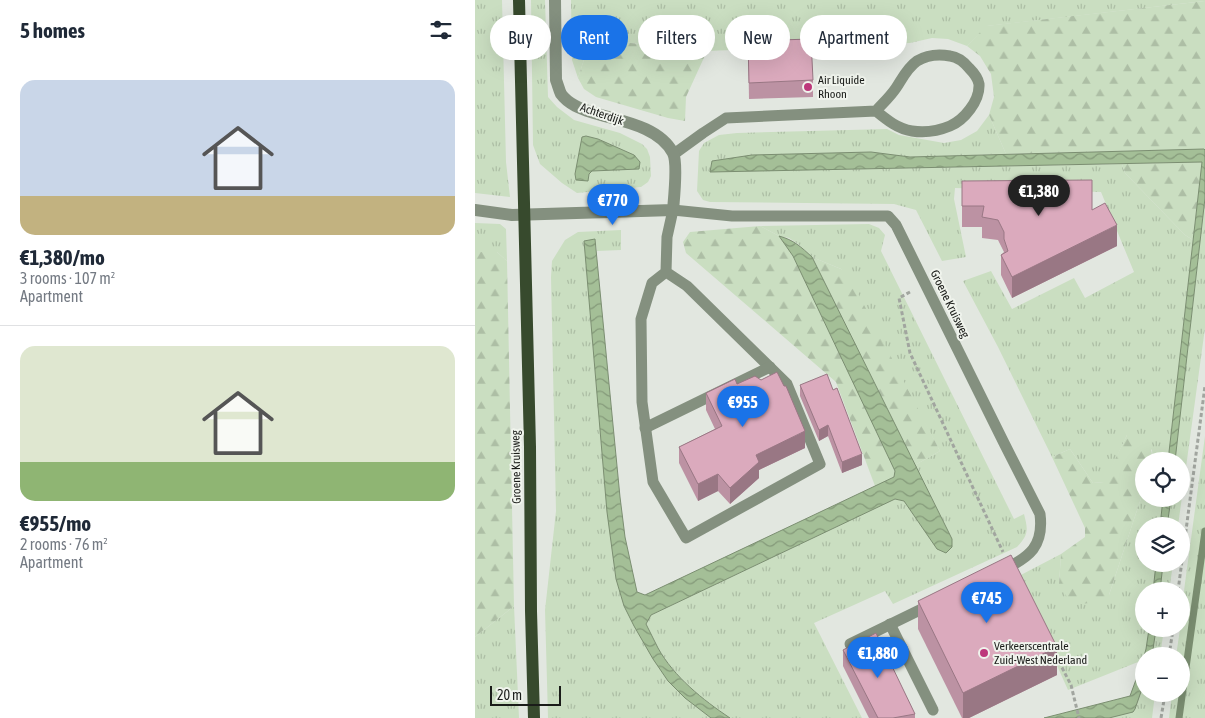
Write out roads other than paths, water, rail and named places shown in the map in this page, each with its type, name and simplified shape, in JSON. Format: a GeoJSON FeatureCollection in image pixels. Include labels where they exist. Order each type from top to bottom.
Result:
{"type":"FeatureCollection","features":[{"type":"Feature","properties":{"kind":"main road","name":"Groene Kruisweg"},"geometry":{"type":"LineString","coordinates":[[519,0],[530,447],[534,718]]}},
{"type":"Feature","properties":{"kind":"street","name":"Achterdijk"},"geometry":{"type":"LineString","coordinates":[[555,0],[556,80],[560,92],[568,101],[582,109],[647,129],[663,139],[674,154]]}},
{"type":"Feature","properties":{"kind":"street"},"geometry":{"type":"LineString","coordinates":[[673,210],[676,173],[674,154]]}},
{"type":"Feature","properties":{"kind":"street","name":"Groene Kruisweg"},"geometry":{"type":"LineString","coordinates":[[475,210],[512,215],[673,210]]}},
{"type":"Feature","properties":{"kind":"lane"},"geometry":{"type":"LineString","coordinates":[[674,154],[726,118],[875,111],[892,124],[911,131],[931,131],[951,125],[968,113],[976,98],[979,84],[973,72],[965,63],[954,57],[941,54],[928,56],[917,62],[907,71],[895,90],[875,111]]}},
{"type":"Feature","properties":{"kind":"lane"},"geometry":{"type":"LineString","coordinates":[[666,272],[667,237],[673,210]]}},
{"type":"Feature","properties":{"kind":"lane","name":"Groene Kruisweg"},"geometry":{"type":"LineString","coordinates":[[673,210],[732,216],[888,216],[896,225],[1040,514],[1042,526],[1034,548],[1026,558],[993,575]]}},
{"type":"Feature","properties":{"kind":"lane"},"geometry":{"type":"LineString","coordinates":[[666,272],[687,286],[787,384],[820,464],[686,538],[653,482],[642,402],[641,319],[652,283],[666,272]]}},
{"type":"Feature","properties":{"kind":"lane"},"geometry":{"type":"LineString","coordinates":[[645,428],[770,367]]}},
{"type":"Feature","properties":{"kind":"lane"},"geometry":{"type":"LineString","coordinates":[[851,644],[941,600]]}},
{"type":"Feature","properties":{"kind":"lane"},"geometry":{"type":"LineString","coordinates":[[890,624],[933,710]]}},
{"type":"Feature","properties":{"kind":"water"},"geometry":{"type":"Polygon","coordinates":[[[582,137],[598,139],[634,155],[640,162],[639,169],[592,171],[589,174],[588,181],[576,180],[575,174],[582,137]]]}},
{"type":"Feature","properties":{"kind":"water"},"geometry":{"type":"Polygon","coordinates":[[[1205,150],[1205,198],[1176,452],[1169,452],[1202,162],[710,172],[712,161],[752,155],[871,152],[910,157],[1205,150]]]}},
{"type":"Feature","properties":{"kind":"water"},"geometry":{"type":"Polygon","coordinates":[[[779,236],[801,247],[812,257],[952,539],[952,547],[946,553],[937,549],[904,501],[895,499],[651,615],[646,624],[658,648],[672,669],[700,696],[730,718],[711,718],[685,698],[668,681],[634,626],[624,606],[616,579],[607,512],[584,241],[595,239],[625,537],[637,592],[645,595],[894,477],[895,471],[793,256],[779,236]]]}},
{"type":"Feature","properties":{"kind":"water"},"geometry":{"type":"Polygon","coordinates":[[[1162,507],[1170,507],[1168,517],[1161,517],[1162,507]]]}},
{"type":"Feature","properties":{"kind":"water"},"geometry":{"type":"Polygon","coordinates":[[[1155,572],[1162,572],[1161,582],[1154,582],[1155,572]]]}},
{"type":"Feature","properties":{"kind":"water"},"geometry":{"type":"Polygon","coordinates":[[[1148,637],[1155,637],[1153,647],[1146,647],[1148,637]]]}},
{"type":"Feature","properties":{"kind":"water"},"geometry":{"type":"Polygon","coordinates":[[[1135,682],[1135,702],[1137,702],[1133,712],[1109,718],[1044,718],[1130,696],[1135,682]]]}},
{"type":"Feature","properties":{"kind":"waterway"},"geometry":{"type":"LineString","coordinates":[[1179,718],[1205,531]]}},
{"type":"Feature","properties":{"kind":"place","name":"Air Liquide Rhoon"},"geometry":{"type":"Point","coordinates":[808,87]}},
{"type":"Feature","properties":{"kind":"place","name":"Verkeerscentrale Zuid-West Nederland"},"geometry":{"type":"Point","coordinates":[984,653]}}]}
